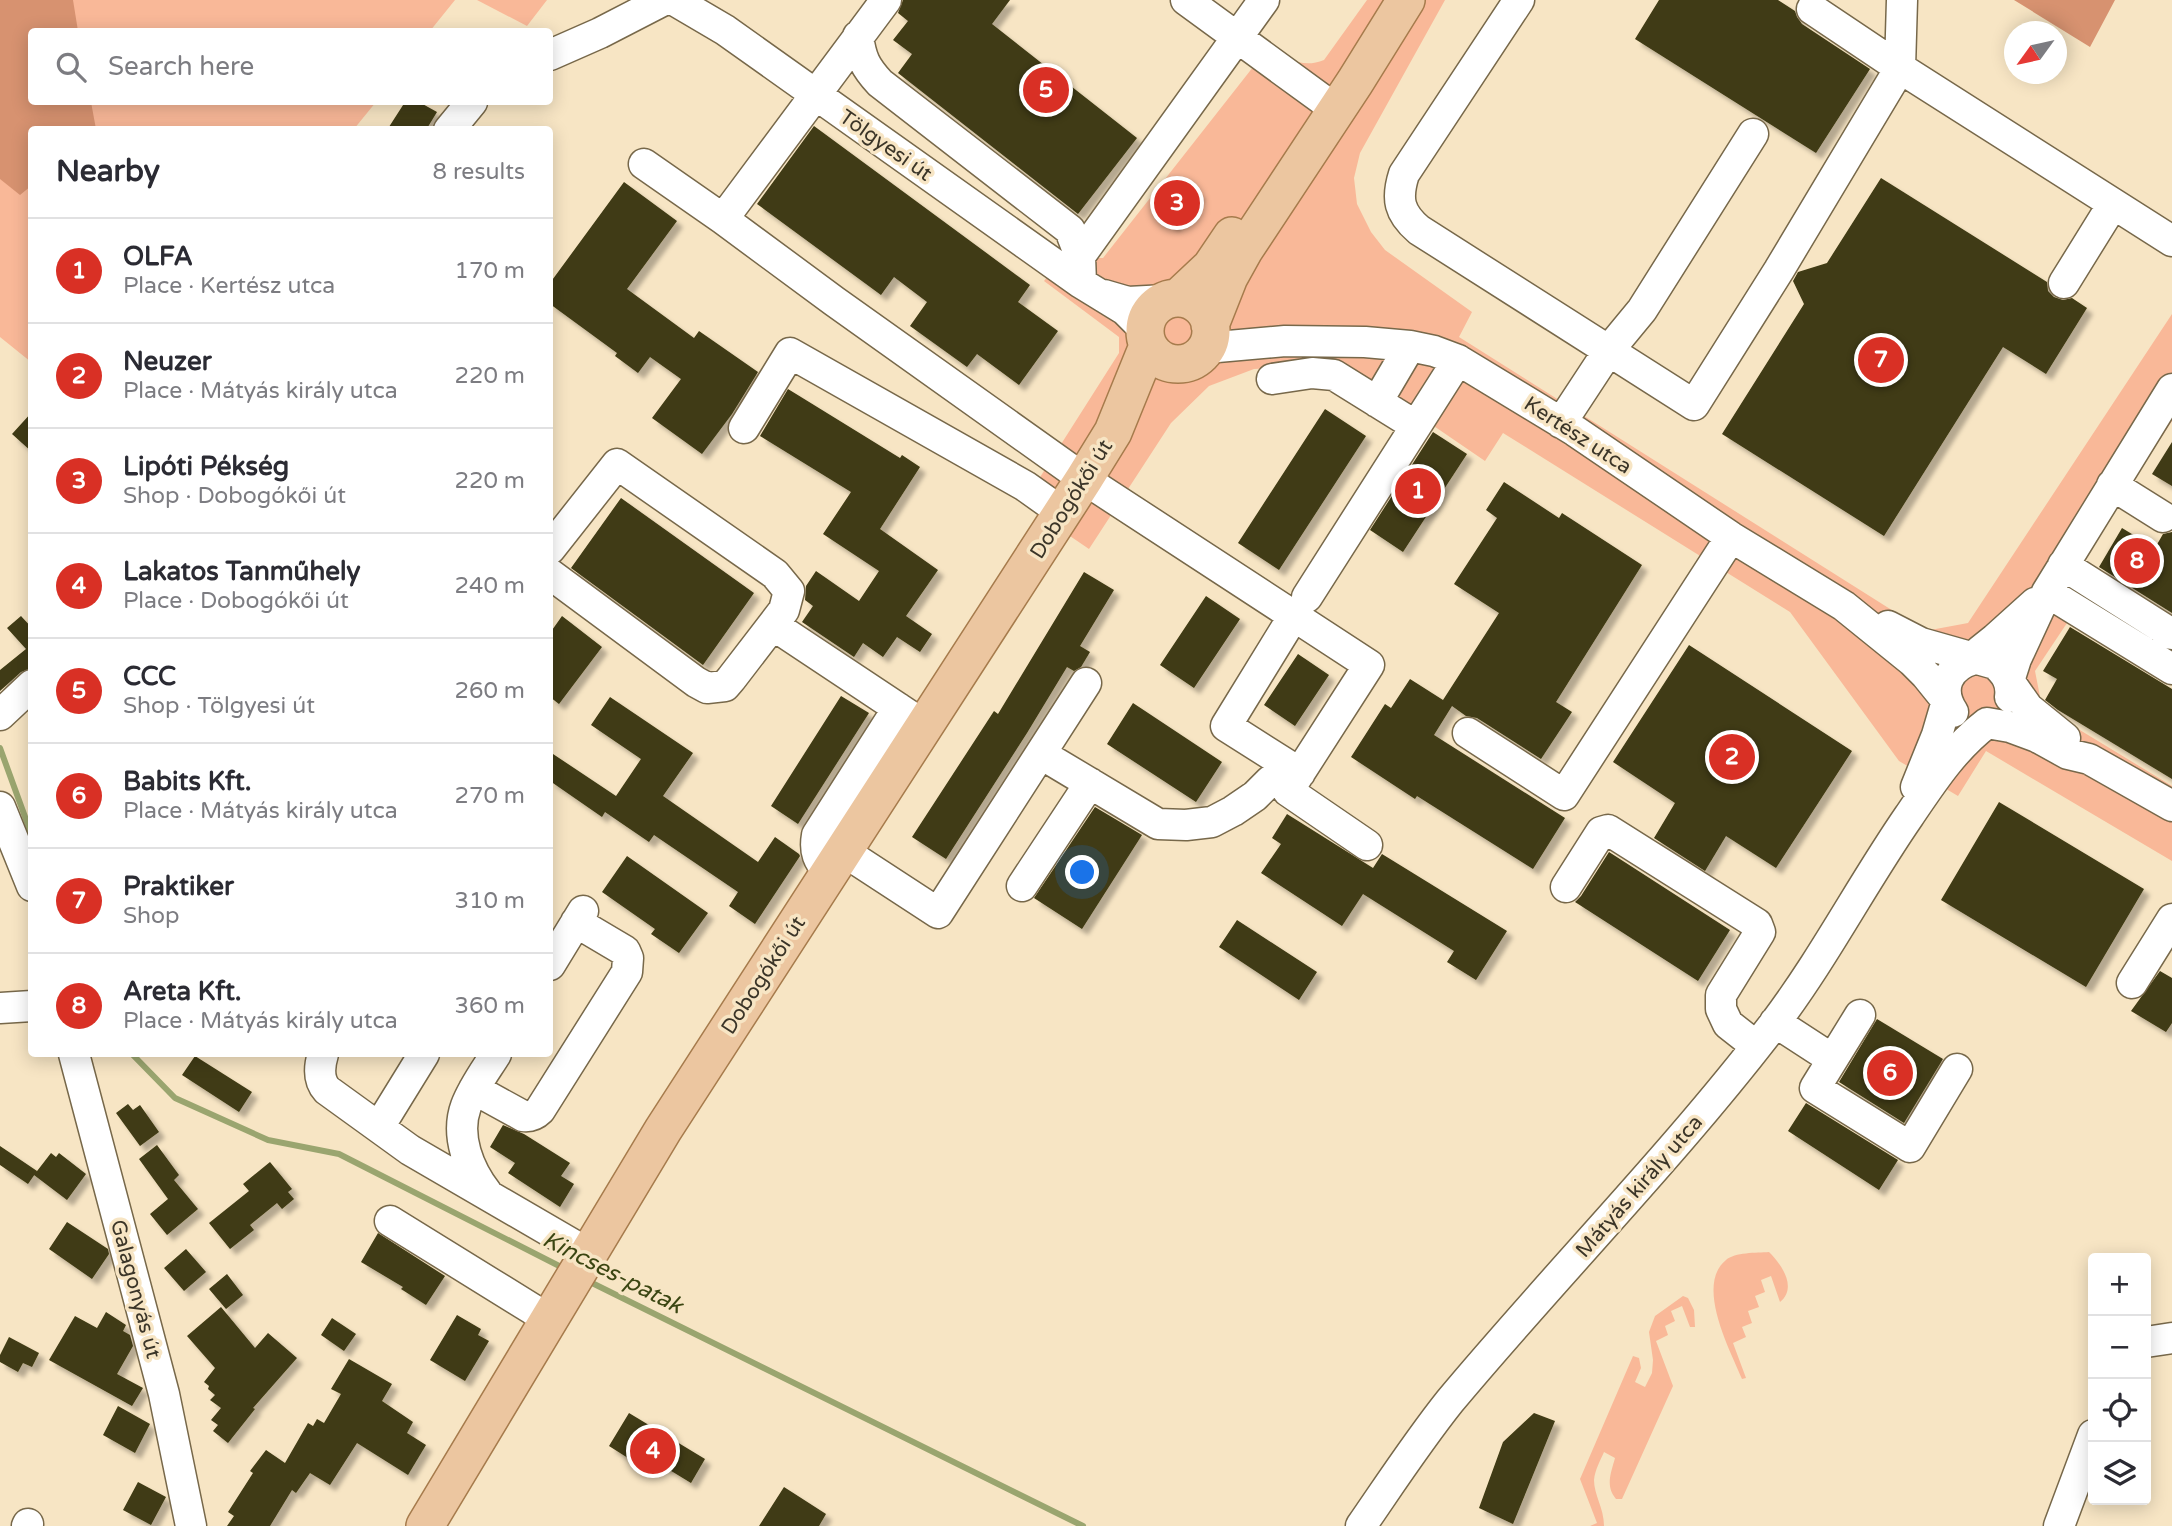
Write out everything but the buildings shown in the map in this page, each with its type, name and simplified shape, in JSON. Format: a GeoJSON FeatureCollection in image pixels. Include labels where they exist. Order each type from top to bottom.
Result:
{"type":"FeatureCollection","features":[{"type":"Feature","properties":{"kind":"main road"},"geometry":{"type":"LineString","coordinates":[[1391,0],[1211,267],[1172,299],[1156,306],[1149,313],[1155,346],[1182,363],[1191,361],[1209,335],[1229,277],[1244,250],[1355,82],[1405,0]]}},
{"type":"Feature","properties":{"kind":"main road"},"geometry":{"type":"LineString","coordinates":[[1172,299],[1189,300],[1199,305],[1206,314],[1209,335]]}},
{"type":"Feature","properties":{"kind":"main road","name":"Dobogókői út"},"geometry":{"type":"LineString","coordinates":[[425,1526],[663,1130],[836,862],[911,717],[1063,513],[1113,432],[1155,346]]}},
{"type":"Feature","properties":{"kind":"street"},"geometry":{"type":"LineString","coordinates":[[553,54],[664,0]]}},
{"type":"Feature","properties":{"kind":"street","name":"Tölgyesi út"},"geometry":{"type":"LineString","coordinates":[[674,0],[701,8],[814,94],[1086,277],[1128,302],[1172,299]]}},
{"type":"Feature","properties":{"kind":"street"},"geometry":{"type":"LineString","coordinates":[[723,219],[886,0]]}},
{"type":"Feature","properties":{"kind":"street"},"geometry":{"type":"LineString","coordinates":[[1186,0],[1323,100]]}},
{"type":"Feature","properties":{"kind":"street"},"geometry":{"type":"LineString","coordinates":[[1086,277],[1237,38],[1264,0]]}},
{"type":"Feature","properties":{"kind":"street"},"geometry":{"type":"LineString","coordinates":[[1519,0],[1404,174],[1399,199],[1408,221],[1694,405],[1900,68],[1902,0]]}},
{"type":"Feature","properties":{"kind":"street"},"geometry":{"type":"LineString","coordinates":[[1812,9],[2172,241]]}},
{"type":"Feature","properties":{"kind":"street"},"geometry":{"type":"LineString","coordinates":[[858,36],[861,56],[867,70],[880,83],[1070,230],[1086,277]]}},
{"type":"Feature","properties":{"kind":"street"},"geometry":{"type":"LineString","coordinates":[[452,126],[470,105]]}},
{"type":"Feature","properties":{"kind":"street"},"geometry":{"type":"LineString","coordinates":[[1568,427],[1753,134]]}},
{"type":"Feature","properties":{"kind":"street"},"geometry":{"type":"LineString","coordinates":[[644,164],[1084,480],[1300,607],[1369,666],[1288,791],[1367,845]]}},
{"type":"Feature","properties":{"kind":"street"},"geometry":{"type":"LineString","coordinates":[[2064,283],[2113,204]]}},
{"type":"Feature","properties":{"kind":"street","name":"Tölgyesi út"},"geometry":{"type":"LineString","coordinates":[[1086,277],[1125,310],[1155,346]]}},
{"type":"Feature","properties":{"kind":"street","name":"Kertész utca"},"geometry":{"type":"LineString","coordinates":[[1209,335],[1410,346],[1458,360],[1568,427],[1731,537],[1843,606],[1912,661],[1947,701]]}},
{"type":"Feature","properties":{"kind":"street"},"geometry":{"type":"LineString","coordinates":[[1377,401],[1410,346]]}},
{"type":"Feature","properties":{"kind":"street"},"geometry":{"type":"LineString","coordinates":[[744,428],[790,353],[1025,486],[1063,513]]}},
{"type":"Feature","properties":{"kind":"street"},"geometry":{"type":"LineString","coordinates":[[1300,774],[1226,726],[1458,360]]}},
{"type":"Feature","properties":{"kind":"street"},"geometry":{"type":"LineString","coordinates":[[1272,379],[1312,373],[1334,375],[1416,426]]}},
{"type":"Feature","properties":{"kind":"street"},"geometry":{"type":"LineString","coordinates":[[1987,723],[2003,713],[2008,704],[2011,692],[2009,681],[2016,659],[2047,592],[2170,395]]}},
{"type":"Feature","properties":{"kind":"street"},"geometry":{"type":"LineString","coordinates":[[553,545],[617,464],[775,574],[789,591],[784,610],[725,686],[707,688],[553,576]]}},
{"type":"Feature","properties":{"kind":"street"},"geometry":{"type":"LineString","coordinates":[[2112,485],[2162,517]]}},
{"type":"Feature","properties":{"kind":"street"},"geometry":{"type":"LineString","coordinates":[[1468,733],[1564,795],[1731,537]]}},
{"type":"Feature","properties":{"kind":"street"},"geometry":{"type":"LineString","coordinates":[[2063,565],[2172,634]]}},
{"type":"Feature","properties":{"kind":"street"},"geometry":{"type":"LineString","coordinates":[[1974,659],[1980,650],[2047,592]]}},
{"type":"Feature","properties":{"kind":"street"},"geometry":{"type":"LineString","coordinates":[[2047,592],[2172,669]]}},
{"type":"Feature","properties":{"kind":"street","name":"Kertész utca"},"geometry":{"type":"LineString","coordinates":[[1843,606],[1921,643],[1974,659]]}},
{"type":"Feature","properties":{"kind":"street"},"geometry":{"type":"LineString","coordinates":[[773,625],[911,717]]}},
{"type":"Feature","properties":{"kind":"street"},"geometry":{"type":"LineString","coordinates":[[2088,759],[2069,740],[2028,708],[2004,671],[1995,664],[1985,659],[1974,659],[1963,662],[1954,669],[1945,690],[1951,711],[1960,719],[2010,727],[2037,737],[2068,754],[2088,759],[2172,806]]}},
{"type":"Feature","properties":{"kind":"street"},"geometry":{"type":"LineString","coordinates":[[836,862],[938,912],[1086,683]]}},
{"type":"Feature","properties":{"kind":"street"},"geometry":{"type":"LineString","coordinates":[[0,715],[28,689]]}},
{"type":"Feature","properties":{"kind":"street","name":"Mátyás király utca"},"geometry":{"type":"LineString","coordinates":[[1898,832],[1937,735],[1947,701]]}},
{"type":"Feature","properties":{"kind":"street","name":"Mátyás király utca"},"geometry":{"type":"LineString","coordinates":[[1361,1526],[1409,1454],[1450,1402],[1707,1109],[1775,1022],[1815,965],[1932,782],[1963,742],[1987,723]]}},
{"type":"Feature","properties":{"kind":"street"},"geometry":{"type":"LineString","coordinates":[[1041,754],[1158,824],[1212,822],[1255,796],[1270,781]]}},
{"type":"Feature","properties":{"kind":"street"},"geometry":{"type":"LineString","coordinates":[[1022,887],[1090,783]]}},
{"type":"Feature","properties":{"kind":"street"},"geometry":{"type":"LineString","coordinates":[[0,807],[28,876]]}},
{"type":"Feature","properties":{"kind":"street"},"geometry":{"type":"LineString","coordinates":[[1566,887],[1601,832],[1608,831],[1757,924],[1760,932],[1721,995],[1721,1009],[1728,1024],[1756,1046]]}},
{"type":"Feature","properties":{"kind":"street"},"geometry":{"type":"LineString","coordinates":[[474,1089],[523,1116],[536,1114],[626,972],[628,958],[625,951],[579,916],[553,960]]}},
{"type":"Feature","properties":{"kind":"street"},"geometry":{"type":"LineString","coordinates":[[2132,983],[2172,919]]}},
{"type":"Feature","properties":{"kind":"street"},"geometry":{"type":"LineString","coordinates":[[0,1008],[28,1006]]}},
{"type":"Feature","properties":{"kind":"street"},"geometry":{"type":"LineString","coordinates":[[1860,1015],[1815,1088],[1910,1147],[1957,1069]]}},
{"type":"Feature","properties":{"kind":"street"},"geometry":{"type":"LineString","coordinates":[[1775,1022],[1832,1059]]}},
{"type":"Feature","properties":{"kind":"street","name":"Galagonyás út"},"geometry":{"type":"LineString","coordinates":[[75,1057],[164,1394],[191,1526]]}},
{"type":"Feature","properties":{"kind":"street"},"geometry":{"type":"LineString","coordinates":[[322,1057],[320,1066],[322,1084],[327,1090],[410,1150],[489,1195],[580,1268]]}},
{"type":"Feature","properties":{"kind":"street"},"geometry":{"type":"LineString","coordinates":[[379,1127],[422,1057]]}},
{"type":"Feature","properties":{"kind":"street"},"geometry":{"type":"LineString","coordinates":[[489,1195],[474,1173],[463,1139],[464,1115],[474,1089],[494,1057]]}},
{"type":"Feature","properties":{"kind":"street"},"geometry":{"type":"LineString","coordinates":[[390,1221],[550,1320]]}},
{"type":"Feature","properties":{"kind":"street"},"geometry":{"type":"LineString","coordinates":[[2151,1341],[2172,1338]]}},
{"type":"Feature","properties":{"kind":"street"},"geometry":{"type":"LineString","coordinates":[[2059,1526],[2090,1442]]}},
{"type":"Feature","properties":{"kind":"shaded area"},"geometry":{"type":"Polygon","coordinates":[[[0,0],[455,0],[432,28],[28,28],[28,105],[374,105],[356,126],[28,126],[28,360],[0,337],[0,0]]]}},
{"type":"Feature","properties":{"kind":"shaded area"},"geometry":{"type":"Polygon","coordinates":[[[0,0],[73,0],[78,28],[28,28],[28,105],[92,105],[95,126],[28,126],[28,188],[20,195],[0,179],[0,0]]]}},
{"type":"Feature","properties":{"kind":"shaded area"},"geometry":{"type":"Polygon","coordinates":[[[477,0],[547,0],[527,26],[477,0]]]}},
{"type":"Feature","properties":{"kind":"shaded area"},"geometry":{"type":"Polygon","coordinates":[[[1367,0],[1445,0],[1360,153],[1354,178],[1357,204],[1371,232],[1385,250],[1472,312],[1459,337],[1925,631],[1968,623],[2172,314],[2172,421],[2065,584],[2071,617],[2035,671],[2042,707],[2172,786],[2172,861],[1986,751],[1958,796],[1899,761],[1790,612],[1503,433],[1485,461],[1343,364],[1254,369],[1209,386],[1171,423],[1089,549],[1023,504],[1119,353],[1119,337],[1044,281],[1062,258],[1103,258],[1268,48],[1302,63],[1324,60],[1367,0]]]}},
{"type":"Feature","properties":{"kind":"shaded area"},"geometry":{"type":"Polygon","coordinates":[[[2014,0],[2115,0],[2090,47],[2067,33],[2067,21],[2048,21],[2014,0]]]}},
{"type":"Feature","properties":{"kind":"shaded area"},"geometry":{"type":"Polygon","coordinates":[[[1769,1252],[1786,1276],[1788,1290],[1780,1302],[1771,1276],[1761,1280],[1765,1292],[1755,1296],[1759,1307],[1748,1311],[1752,1323],[1742,1327],[1746,1337],[1733,1343],[1746,1378],[1742,1379],[1723,1335],[1714,1301],[1714,1285],[1717,1271],[1730,1257],[1769,1252]]]}},
{"type":"Feature","properties":{"kind":"shaded area"},"geometry":{"type":"Polygon","coordinates":[[[1683,1296],[1688,1298],[1694,1310],[1695,1327],[1690,1327],[1682,1306],[1671,1311],[1675,1321],[1665,1326],[1668,1335],[1656,1341],[1673,1386],[1622,1499],[1616,1499],[1610,1484],[1615,1458],[1604,1452],[1594,1480],[1604,1526],[1590,1526],[1597,1523],[1580,1479],[1633,1356],[1639,1358],[1641,1368],[1635,1382],[1645,1387],[1652,1373],[1649,1332],[1655,1316],[1683,1296]]]}},
{"type":"Feature","properties":{"kind":"waterway","name":"Kincses-patak"},"geometry":{"type":"LineString","coordinates":[[0,748],[28,825]]}},
{"type":"Feature","properties":{"kind":"waterway","name":"Kincses-patak"},"geometry":{"type":"LineString","coordinates":[[135,1057],[175,1098],[268,1140],[339,1154],[567,1270]]}},
{"type":"Feature","properties":{"kind":"waterway","name":"Kincses-patak"},"geometry":{"type":"LineString","coordinates":[[586,1280],[1083,1526]]}},
{"type":"Feature","properties":{"kind":"place","name":"CCC"},"geometry":{"type":"Point","coordinates":[1046,90]}},
{"type":"Feature","properties":{"kind":"place","name":"Lipóti Pékség"},"geometry":{"type":"Point","coordinates":[1177,203]}},
{"type":"Feature","properties":{"kind":"place","name":"Praktiker"},"geometry":{"type":"Point","coordinates":[1881,360]}},
{"type":"Feature","properties":{"kind":"place","name":"OLFA"},"geometry":{"type":"Point","coordinates":[1418,491]}},
{"type":"Feature","properties":{"kind":"place","name":"Areta Kft."},"geometry":{"type":"Point","coordinates":[2137,561]}},
{"type":"Feature","properties":{"kind":"place","name":"Neuzer"},"geometry":{"type":"Point","coordinates":[1732,757]}},
{"type":"Feature","properties":{"kind":"place","name":"Babits Kft."},"geometry":{"type":"Point","coordinates":[1890,1073]}},
{"type":"Feature","properties":{"kind":"place","name":"Lakatos Tanműhely"},"geometry":{"type":"Point","coordinates":[653,1451]}}]}
